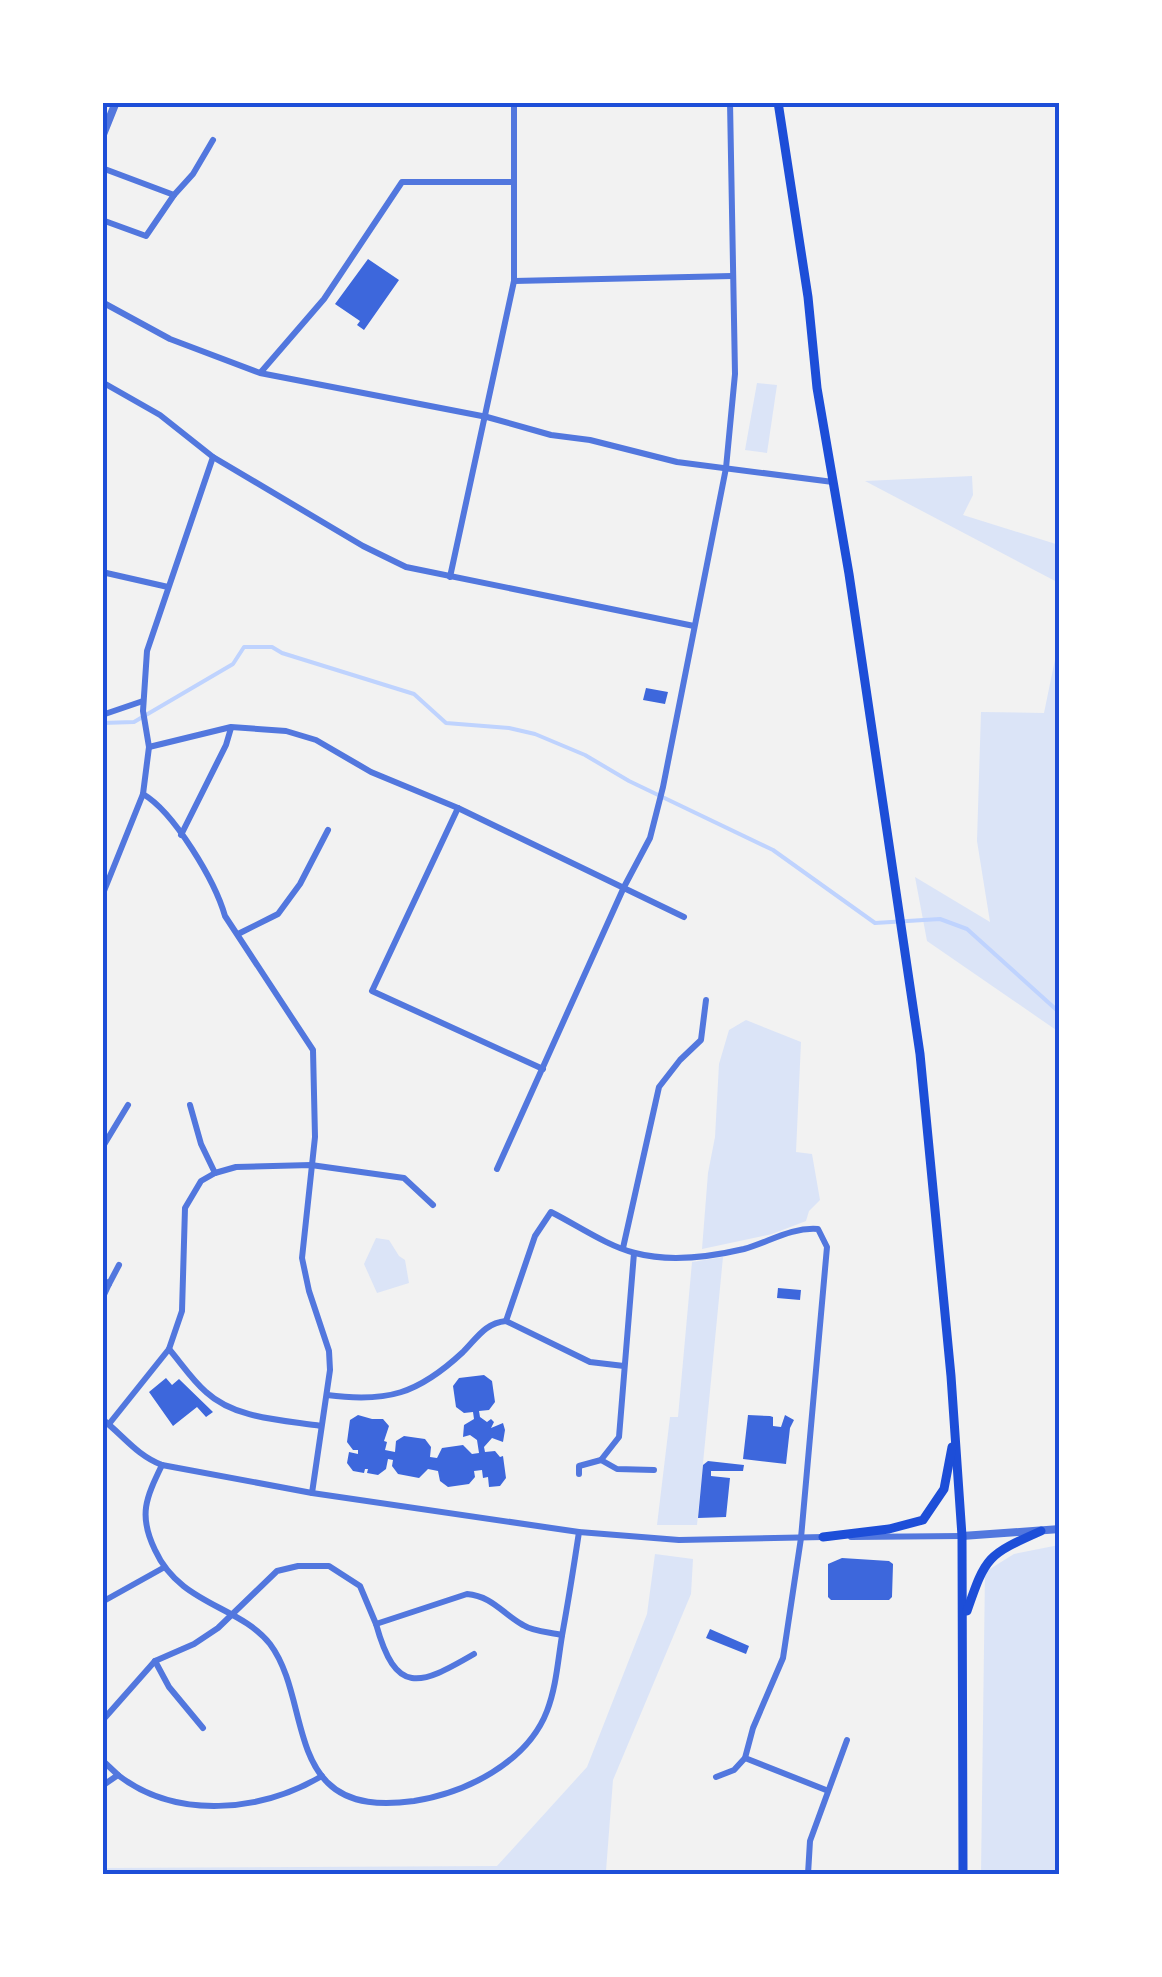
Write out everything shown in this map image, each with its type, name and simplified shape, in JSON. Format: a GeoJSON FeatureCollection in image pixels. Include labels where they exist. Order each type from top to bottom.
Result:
{"type":"FeatureCollection","features":[{"type":"Feature","properties":{"kind":"main road"},"geometry":{"type":"LineString","coordinates":[[778,102],[920,1054],[962,1536],[963,1874]]}},
{"type":"Feature","properties":{"kind":"main road"},"geometry":{"type":"LineString","coordinates":[[823,1537],[889,1529],[923,1520],[944,1489],[954,1434]]}},
{"type":"Feature","properties":{"kind":"main road"},"geometry":{"type":"LineString","coordinates":[[964,1618],[986,1561],[1002,1548],[1040,1531]]}},
{"type":"Feature","properties":{"kind":"street"},"geometry":{"type":"LineString","coordinates":[[102,137],[116,102]]}},
{"type":"Feature","properties":{"kind":"street"},"geometry":{"type":"LineString","coordinates":[[450,576],[514,280],[514,102]]}},
{"type":"Feature","properties":{"kind":"street"},"geometry":{"type":"LineString","coordinates":[[497,1170],[624,887],[650,838],[664,787],[726,468],[734,374],[730,102]]}},
{"type":"Feature","properties":{"kind":"street"},"geometry":{"type":"LineString","coordinates":[[102,220],[146,236],[193,174],[213,140]]}},
{"type":"Feature","properties":{"kind":"street"},"geometry":{"type":"LineString","coordinates":[[102,168],[174,195]]}},
{"type":"Feature","properties":{"kind":"street"},"geometry":{"type":"LineString","coordinates":[[260,373],[324,299],[402,182],[514,182]]}},
{"type":"Feature","properties":{"kind":"street"},"geometry":{"type":"LineString","coordinates":[[514,280],[732,276]]}},
{"type":"Feature","properties":{"kind":"street"},"geometry":{"type":"LineString","coordinates":[[102,302],[170,338],[260,373],[486,417],[551,436],[590,440],[678,462],[833,482]]}},
{"type":"Feature","properties":{"kind":"street"},"geometry":{"type":"LineString","coordinates":[[102,382],[160,415],[214,457],[363,546],[406,567],[694,626]]}},
{"type":"Feature","properties":{"kind":"street"},"geometry":{"type":"LineString","coordinates":[[102,896],[142,794],[149,747],[144,711],[148,651],[214,457]]}},
{"type":"Feature","properties":{"kind":"street"},"geometry":{"type":"LineString","coordinates":[[102,572],[168,586]]}},
{"type":"Feature","properties":{"kind":"street"},"geometry":{"type":"LineString","coordinates":[[102,715],[144,700]]}},
{"type":"Feature","properties":{"kind":"street"},"geometry":{"type":"LineString","coordinates":[[149,747],[231,728],[286,730],[316,740],[371,772],[458,808],[684,918]]}},
{"type":"Feature","properties":{"kind":"street"},"geometry":{"type":"LineString","coordinates":[[180,835],[231,728]]}},
{"type":"Feature","properties":{"kind":"street"},"geometry":{"type":"LineString","coordinates":[[142,794],[154,801],[180,835],[219,894],[225,916],[313,1050],[316,1137],[302,1258],[329,1351],[327,1395],[312,1493]]}},
{"type":"Feature","properties":{"kind":"street"},"geometry":{"type":"LineString","coordinates":[[458,808],[372,991],[543,1070]]}},
{"type":"Feature","properties":{"kind":"street"},"geometry":{"type":"LineString","coordinates":[[238,934],[278,914],[300,884],[328,830]]}},
{"type":"Feature","properties":{"kind":"street"},"geometry":{"type":"LineString","coordinates":[[624,1248],[659,1088],[680,1060],[702,1040],[706,1000]]}},
{"type":"Feature","properties":{"kind":"street"},"geometry":{"type":"LineString","coordinates":[[102,1148],[128,1105]]}},
{"type":"Feature","properties":{"kind":"street"},"geometry":{"type":"LineString","coordinates":[[190,1106],[214,1173]]}},
{"type":"Feature","properties":{"kind":"street"},"geometry":{"type":"LineString","coordinates":[[433,1204],[404,1178],[311,1164],[236,1167],[214,1173],[202,1181],[185,1208],[182,1311],[169,1349],[106,1421],[148,1460],[162,1465],[312,1493],[579,1532],[680,1540],[962,1536],[1060,1530]]}},
{"type":"Feature","properties":{"kind":"street"},"geometry":{"type":"LineString","coordinates":[[506,1320],[535,1236],[550,1212],[634,1253],[672,1258],[726,1253],[801,1228],[818,1229],[826,1247],[825,1274],[800,1538],[783,1658],[753,1728],[745,1758],[734,1770],[716,1777]]}},
{"type":"Feature","properties":{"kind":"street"},"geometry":{"type":"LineString","coordinates":[[579,1474],[579,1466],[601,1460],[619,1437],[634,1253]]}},
{"type":"Feature","properties":{"kind":"street"},"geometry":{"type":"LineString","coordinates":[[102,1299],[106,1281],[119,1265]]}},
{"type":"Feature","properties":{"kind":"street"},"geometry":{"type":"LineString","coordinates":[[327,1395],[362,1400],[411,1390],[441,1370],[494,1322],[506,1320],[590,1362],[624,1366]]}},
{"type":"Feature","properties":{"kind":"street"},"geometry":{"type":"LineString","coordinates":[[169,1349],[204,1391],[224,1406],[321,1426]]}},
{"type":"Feature","properties":{"kind":"street"},"geometry":{"type":"LineString","coordinates":[[601,1460],[617,1469],[654,1470]]}},
{"type":"Feature","properties":{"kind":"street"},"geometry":{"type":"LineString","coordinates":[[162,1465],[146,1503],[144,1521],[163,1568],[191,1592],[268,1641],[281,1661],[314,1765],[322,1776],[348,1796],[390,1804],[442,1794],[499,1768],[515,1756],[545,1715],[557,1674],[579,1532]]}},
{"type":"Feature","properties":{"kind":"street"},"geometry":{"type":"LineString","coordinates":[[102,1721],[154,1661],[206,1637],[277,1571],[329,1566],[360,1586],[393,1668],[412,1680],[434,1678],[474,1654]]}},
{"type":"Feature","properties":{"kind":"street"},"geometry":{"type":"LineString","coordinates":[[102,1602],[163,1568]]}},
{"type":"Feature","properties":{"kind":"street"},"geometry":{"type":"LineString","coordinates":[[376,1624],[468,1594],[496,1604],[528,1628],[562,1635]]}},
{"type":"Feature","properties":{"kind":"street"},"geometry":{"type":"LineString","coordinates":[[154,1661],[169,1687],[203,1728]]}},
{"type":"Feature","properties":{"kind":"street"},"geometry":{"type":"LineString","coordinates":[[808,1874],[810,1841],[847,1740]]}},
{"type":"Feature","properties":{"kind":"street"},"geometry":{"type":"LineString","coordinates":[[745,1758],[826,1790]]}},
{"type":"Feature","properties":{"kind":"street"},"geometry":{"type":"LineString","coordinates":[[102,1760],[118,1775],[155,1797],[194,1804],[268,1800],[322,1776]]}},
{"type":"Feature","properties":{"kind":"street"},"geometry":{"type":"LineString","coordinates":[[102,1786],[118,1775]]}},
{"type":"Feature","properties":{"kind":"shaded area"},"geometry":{"type":"Polygon","coordinates":[[[757,383],[777,385],[767,453],[745,450],[757,383]]]}},
{"type":"Feature","properties":{"kind":"shaded area"},"geometry":{"type":"Polygon","coordinates":[[[972,476],[973,495],[963,515],[1059,545],[1059,583],[865,481],[972,476]]]}},
{"type":"Feature","properties":{"kind":"shaded area"},"geometry":{"type":"Polygon","coordinates":[[[1059,640],[1059,1032],[927,941],[915,877],[990,922],[977,841],[981,712],[1044,713],[1059,640]]]}},
{"type":"Feature","properties":{"kind":"shaded area"},"geometry":{"type":"Polygon","coordinates":[[[746,1020],[801,1042],[796,1152],[812,1154],[820,1200],[809,1211],[806,1221],[772,1234],[702,1249],[719,1064],[729,1030],[746,1020]]]}},
{"type":"Feature","properties":{"kind":"shaded area"},"geometry":{"type":"Polygon","coordinates":[[[376,1238],[389,1240],[405,1260],[409,1283],[377,1293],[364,1264],[376,1238]]]}},
{"type":"Feature","properties":{"kind":"shaded area"},"geometry":{"type":"Polygon","coordinates":[[[723,1257],[697,1525],[657,1525],[670,1417],[678,1417],[692,1262],[723,1257]]]}},
{"type":"Feature","properties":{"kind":"shaded area"},"geometry":{"type":"Polygon","coordinates":[[[1059,1545],[1059,1874],[981,1874],[985,1572],[1014,1554],[1059,1545]]]}},
{"type":"Feature","properties":{"kind":"shaded area"},"geometry":{"type":"Polygon","coordinates":[[[655,1554],[693,1559],[691,1594],[613,1780],[606,1871],[629,1874],[103,1874],[103,1868],[497,1866],[587,1767],[647,1614],[655,1554]]]}},
{"type":"Feature","properties":{"kind":"building"},"geometry":{"type":"Polygon","coordinates":[[[368,259],[399,280],[364,330],[357,325],[360,321],[335,304],[368,259]]]}},
{"type":"Feature","properties":{"kind":"building"},"geometry":{"type":"Polygon","coordinates":[[[646,688],[668,692],[665,704],[643,700],[646,688]]]}},
{"type":"Feature","properties":{"kind":"building"},"geometry":{"type":"Polygon","coordinates":[[[778,1288],[801,1290],[800,1300],[777,1298],[778,1288]]]}},
{"type":"Feature","properties":{"kind":"building"},"geometry":{"type":"Polygon","coordinates":[[[484,1375],[492,1381],[495,1402],[489,1410],[479,1411],[480,1417],[494,1422],[491,1428],[503,1423],[505,1430],[503,1442],[492,1438],[484,1447],[485,1452],[495,1451],[503,1456],[506,1478],[500,1486],[489,1487],[482,1470],[474,1471],[475,1477],[469,1484],[448,1487],[440,1481],[438,1471],[428,1469],[419,1478],[398,1474],[393,1460],[388,1459],[386,1469],[378,1475],[367,1473],[368,1469],[364,1473],[353,1471],[347,1463],[349,1452],[358,1454],[347,1442],[350,1420],[358,1415],[383,1419],[389,1426],[385,1450],[395,1452],[396,1441],[404,1436],[425,1439],[431,1447],[430,1457],[437,1458],[442,1448],[463,1445],[472,1454],[479,1453],[477,1440],[470,1435],[463,1437],[464,1425],[474,1419],[473,1412],[464,1413],[456,1407],[453,1386],[459,1378],[484,1375]]]}},
{"type":"Feature","properties":{"kind":"building"},"geometry":{"type":"Polygon","coordinates":[[[166,1378],[172,1385],[179,1379],[213,1412],[206,1417],[197,1407],[173,1426],[149,1392],[166,1378]]]}},
{"type":"Feature","properties":{"kind":"building"},"geometry":{"type":"Polygon","coordinates":[[[748,1415],[773,1417],[773,1426],[781,1427],[785,1415],[794,1420],[786,1464],[743,1459],[748,1415]]]}},
{"type":"Feature","properties":{"kind":"building"},"geometry":{"type":"Polygon","coordinates":[[[708,1461],[744,1465],[743,1471],[711,1471],[711,1476],[730,1478],[726,1517],[698,1518],[703,1465],[708,1461]]]}},
{"type":"Feature","properties":{"kind":"building"},"geometry":{"type":"Polygon","coordinates":[[[842,1558],[893,1564],[892,1597],[831,1600],[828,1564],[842,1558]]]}},
{"type":"Feature","properties":{"kind":"building"},"geometry":{"type":"Polygon","coordinates":[[[710,1629],[749,1646],[746,1654],[706,1638],[710,1629]]]}},
{"type":"Feature","properties":{"kind":"waterway"},"geometry":{"type":"LineString","coordinates":[[102,723],[134,722],[233,664],[244,647],[272,647],[414,694],[446,723],[509,728],[535,734],[585,755],[629,781],[773,850],[875,923],[940,919],[967,929],[1060,1013]]}}]}
